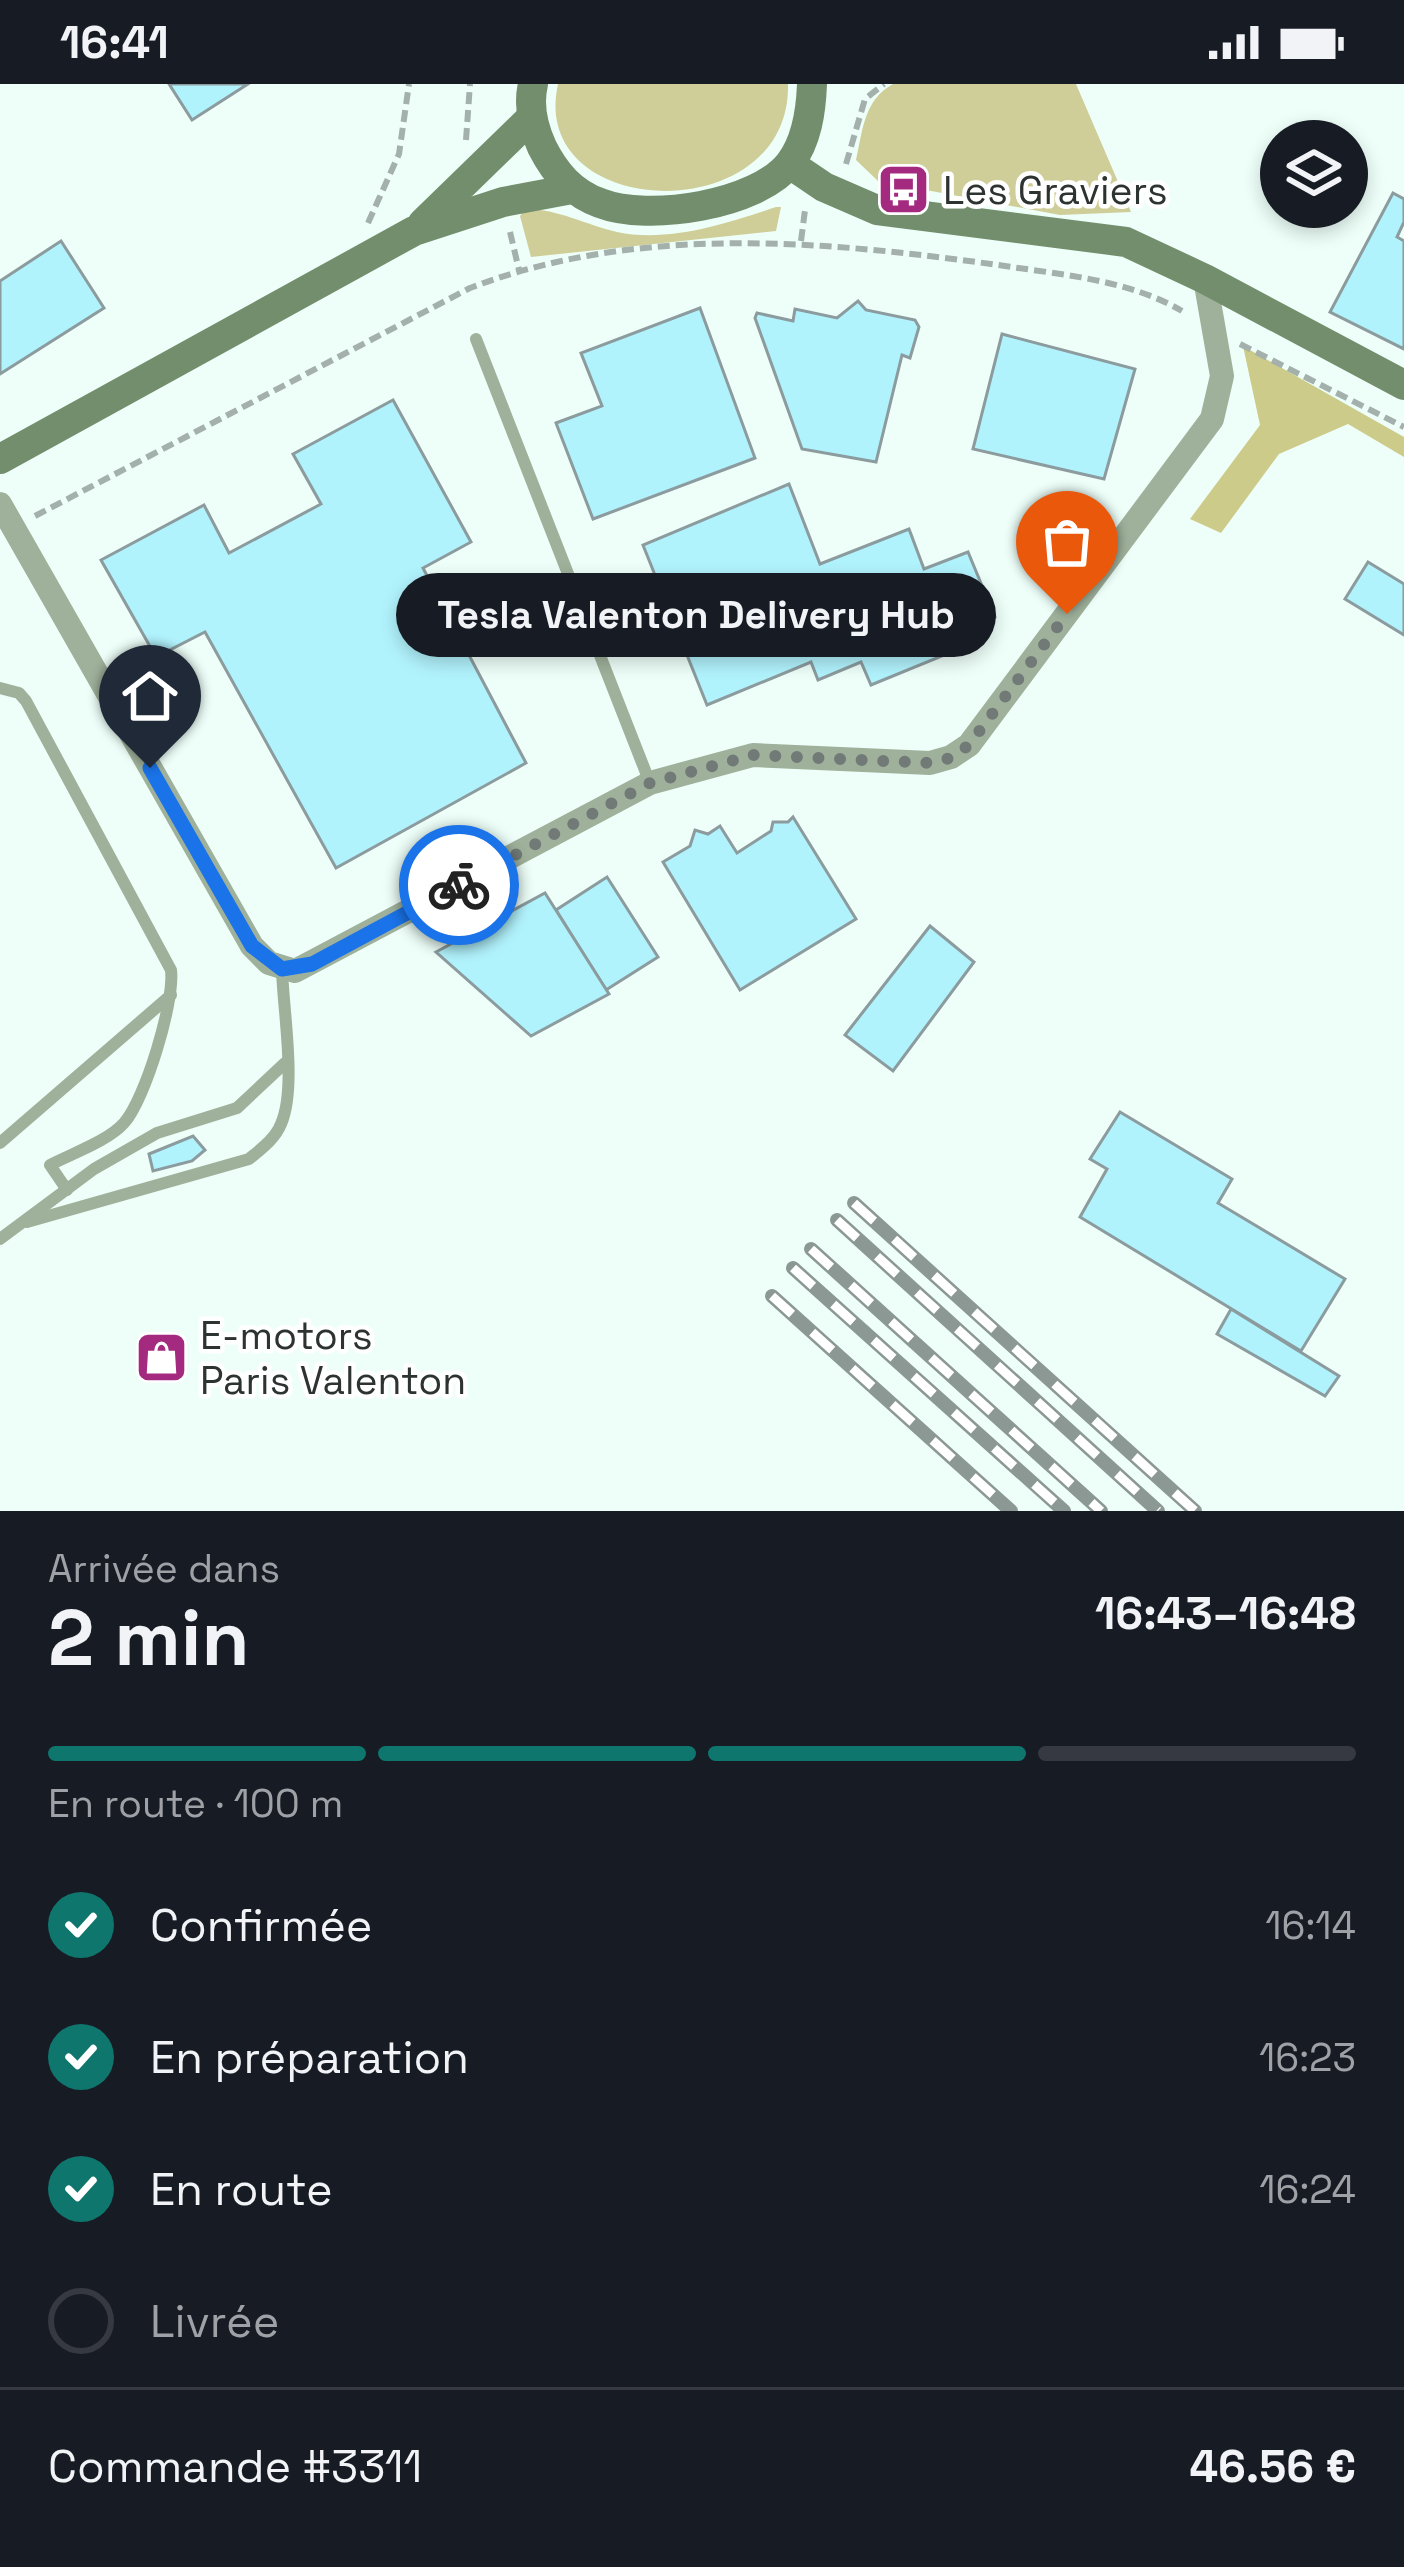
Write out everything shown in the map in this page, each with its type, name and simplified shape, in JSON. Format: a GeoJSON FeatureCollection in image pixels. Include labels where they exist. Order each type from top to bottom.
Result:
{"type":"FeatureCollection","features":[{"type":"Feature","properties":{"kind":"main road"},"geometry":{"type":"LineString","coordinates":[[533,84],[532,117],[550,162],[572,189],[602,204],[632,211],[734,201],[762,187],[790,164],[805,135],[812,84]]}},
{"type":"Feature","properties":{"kind":"main road"},"geometry":{"type":"LineString","coordinates":[[414,231],[532,117]]}},
{"type":"Feature","properties":{"kind":"main road"},"geometry":{"type":"LineString","coordinates":[[790,164],[824,187],[877,210],[1126,242],[1404,385]]}},
{"type":"Feature","properties":{"kind":"main road"},"geometry":{"type":"LineString","coordinates":[[0,459],[414,231],[503,202],[572,189]]}},
{"type":"Feature","properties":{"kind":"street"},"geometry":{"type":"LineString","coordinates":[[0,504],[252,946],[282,969],[312,964],[650,783],[753,755],[930,763],[951,758],[969,745],[1212,419],[1222,376],[1205,279]]}},
{"type":"Feature","properties":{"kind":"lane"},"geometry":{"type":"LineString","coordinates":[[476,339],[650,783]]}},
{"type":"Feature","properties":{"kind":"lane"},"geometry":{"type":"LineString","coordinates":[[0,688],[20,693],[26,701],[171,970],[171,994],[133,1111],[122,1127],[50,1165],[67,1190]]}},
{"type":"Feature","properties":{"kind":"lane"},"geometry":{"type":"LineString","coordinates":[[27,1222],[249,1159],[270,1142],[282,1123],[288,1089],[282,969]]}},
{"type":"Feature","properties":{"kind":"lane"},"geometry":{"type":"LineString","coordinates":[[0,1143],[171,994]]}},
{"type":"Feature","properties":{"kind":"lane"},"geometry":{"type":"LineString","coordinates":[[0,1239],[157,1133],[237,1108],[285,1063]]}},
{"type":"Feature","properties":{"kind":"path"},"geometry":{"type":"LineString","coordinates":[[343,271],[398,154],[409,84]]}},
{"type":"Feature","properties":{"kind":"path"},"geometry":{"type":"LineString","coordinates":[[470,84],[466,140],[477,157]]}},
{"type":"Feature","properties":{"kind":"path"},"geometry":{"type":"LineString","coordinates":[[845,166],[865,99],[884,84]]}},
{"type":"Feature","properties":{"kind":"path"},"geometry":{"type":"LineString","coordinates":[[802,241],[804,211]]}},
{"type":"Feature","properties":{"kind":"path"},"geometry":{"type":"LineString","coordinates":[[506,215],[518,269]]}},
{"type":"Feature","properties":{"kind":"path"},"geometry":{"type":"LineString","coordinates":[[13,528],[470,288],[518,269],[655,248],[802,241],[1099,280],[1171,304],[1404,427]]}},
{"type":"Feature","properties":{"kind":"shaded area"},"geometry":{"type":"Polygon","coordinates":[[[558,84],[788,84],[778,132],[749,165],[708,185],[662,191],[618,183],[581,163],[559,130],[558,84]]]}},
{"type":"Feature","properties":{"kind":"shaded area"},"geometry":{"type":"Polygon","coordinates":[[[893,84],[1076,84],[1131,212],[1060,215],[878,181],[856,160],[870,107],[893,84]]]}},
{"type":"Feature","properties":{"kind":"shaded area"},"geometry":{"type":"Polygon","coordinates":[[[781,207],[776,231],[531,257],[520,216],[525,209],[537,210],[617,232],[657,235],[698,230],[781,207]]]}},
{"type":"Feature","properties":{"kind":"shaded area"},"geometry":{"type":"Polygon","coordinates":[[[1243,346],[1404,437],[1404,457],[1348,424],[1279,454],[1221,533],[1190,519],[1260,425],[1243,346]]]}},
{"type":"Feature","properties":{"kind":"building"},"geometry":{"type":"Polygon","coordinates":[[[169,84],[248,84],[192,120],[169,84]]]}},
{"type":"Feature","properties":{"kind":"building"},"geometry":{"type":"Polygon","coordinates":[[[1393,193],[1404,199],[1404,222],[1397,237],[1404,241],[1404,349],[1330,312],[1393,193]]]}},
{"type":"Feature","properties":{"kind":"building"},"geometry":{"type":"Polygon","coordinates":[[[61,241],[104,308],[0,374],[0,281],[61,241]]]}},
{"type":"Feature","properties":{"kind":"building"},"geometry":{"type":"Polygon","coordinates":[[[858,301],[866,310],[915,320],[919,327],[910,358],[902,355],[876,462],[802,449],[755,318],[757,313],[793,321],[795,309],[837,318],[858,301]]]}},
{"type":"Feature","properties":{"kind":"building"},"geometry":{"type":"Polygon","coordinates":[[[700,308],[755,458],[593,519],[556,423],[602,406],[581,353],[700,308]]]}},
{"type":"Feature","properties":{"kind":"building"},"geometry":{"type":"Polygon","coordinates":[[[1002,334],[1135,369],[1104,479],[973,449],[1002,334]]]}},
{"type":"Feature","properties":{"kind":"building"},"geometry":{"type":"Polygon","coordinates":[[[393,400],[471,542],[423,568],[526,763],[336,868],[205,632],[156,657],[101,560],[204,505],[229,553],[321,504],[293,454],[393,400]]]}},
{"type":"Feature","properties":{"kind":"building"},"geometry":{"type":"Polygon","coordinates":[[[789,484],[820,564],[909,529],[924,569],[968,552],[995,617],[959,649],[871,685],[861,662],[818,680],[811,662],[707,705],[643,545],[789,484]]]}},
{"type":"Feature","properties":{"kind":"building"},"geometry":{"type":"Polygon","coordinates":[[[1368,562],[1404,584],[1404,635],[1345,599],[1368,562]]]}},
{"type":"Feature","properties":{"kind":"building"},"geometry":{"type":"Polygon","coordinates":[[[793,817],[856,919],[740,990],[663,862],[690,846],[695,830],[708,834],[720,826],[737,853],[771,831],[773,822],[788,822],[793,817]]]}},
{"type":"Feature","properties":{"kind":"building"},"geometry":{"type":"Polygon","coordinates":[[[607,877],[658,957],[606,990],[556,910],[607,877]]]}},
{"type":"Feature","properties":{"kind":"building"},"geometry":{"type":"Polygon","coordinates":[[[545,893],[609,994],[531,1036],[436,952],[545,893]]]}},
{"type":"Feature","properties":{"kind":"building"},"geometry":{"type":"Polygon","coordinates":[[[930,926],[974,962],[893,1071],[845,1035],[930,926]]]}},
{"type":"Feature","properties":{"kind":"building"},"geometry":{"type":"Polygon","coordinates":[[[1120,1112],[1232,1179],[1218,1203],[1345,1279],[1301,1351],[1080,1217],[1107,1169],[1090,1159],[1120,1112]]]}},
{"type":"Feature","properties":{"kind":"building"},"geometry":{"type":"Polygon","coordinates":[[[193,1136],[205,1150],[192,1161],[153,1171],[149,1154],[193,1136]]]}},
{"type":"Feature","properties":{"kind":"building"},"geometry":{"type":"Polygon","coordinates":[[[1231,1309],[1339,1376],[1325,1396],[1217,1334],[1231,1309]]]}},
{"type":"Feature","properties":{"kind":"railway"},"geometry":{"type":"LineString","coordinates":[[854,1203],[1195,1511]]}},
{"type":"Feature","properties":{"kind":"railway"},"geometry":{"type":"LineString","coordinates":[[837,1220],[1158,1511]]}},
{"type":"Feature","properties":{"kind":"railway"},"geometry":{"type":"LineString","coordinates":[[811,1249],[1101,1511]]}},
{"type":"Feature","properties":{"kind":"railway"},"geometry":{"type":"LineString","coordinates":[[793,1268],[1064,1511]]}},
{"type":"Feature","properties":{"kind":"railway"},"geometry":{"type":"LineString","coordinates":[[772,1296],[1011,1511]]}},
{"type":"Feature","properties":{"kind":"way so far"},"geometry":{"type":"LineString","coordinates":[[459,885],[650,783],[753,755],[930,763],[951,758],[969,745],[1067,614]]}},
{"type":"Feature","properties":{"kind":"place","name":"Les Graviers"},"geometry":{"type":"Point","coordinates":[904,190]}},
{"type":"Feature","properties":{"kind":"place","name":"Tesla Valenton Delivery Hub"},"geometry":{"type":"Point","coordinates":[1067,614]}},
{"type":"Feature","properties":{"kind":"place","name":"E-motors Paris Valenton"},"geometry":{"type":"Point","coordinates":[161,1357]}},
{"type":"Feature","properties":{"kind":"route"},"geometry":{"type":"LineString","coordinates":[[150,768],[252,946],[282,969],[296,971],[312,964],[459,885]]}}]}
